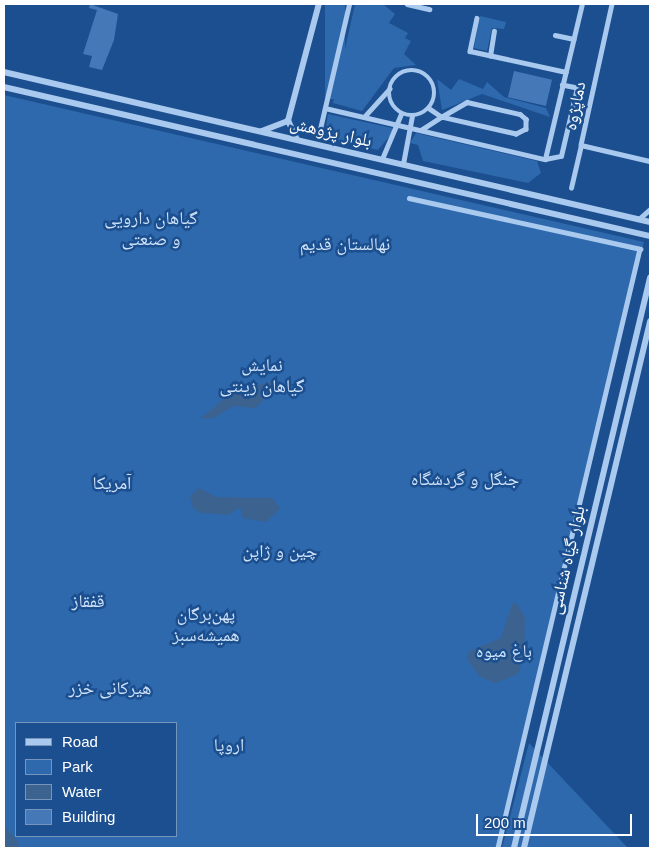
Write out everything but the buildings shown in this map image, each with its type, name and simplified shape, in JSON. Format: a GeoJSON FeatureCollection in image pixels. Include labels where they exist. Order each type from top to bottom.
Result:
{"type":"FeatureCollection","features":[{"type":"Feature","properties":{"kind":"street"},"geometry":{"type":"LineString","coordinates":[[297,140],[288,121],[319,4]]}},
{"type":"Feature","properties":{"kind":"street"},"geometry":{"type":"LineString","coordinates":[[320,128],[349,4]]}},
{"type":"Feature","properties":{"kind":"street"},"geometry":{"type":"LineString","coordinates":[[407,4],[430,9]]}},
{"type":"Feature","properties":{"kind":"street"},"geometry":{"type":"LineString","coordinates":[[545,159],[582,4]]}},
{"type":"Feature","properties":{"kind":"street","name":"دماپژوه"},"geometry":{"type":"LineString","coordinates":[[612,4],[580,145],[650,161]]}},
{"type":"Feature","properties":{"kind":"street"},"geometry":{"type":"LineString","coordinates":[[478,18],[470,52],[566,72]]}},
{"type":"Feature","properties":{"kind":"street"},"geometry":{"type":"LineString","coordinates":[[490,56],[494,31]]}},
{"type":"Feature","properties":{"kind":"street"},"geometry":{"type":"LineString","coordinates":[[555,35],[574,39]]}},
{"type":"Feature","properties":{"kind":"street"},"geometry":{"type":"LineString","coordinates":[[364,117],[389,89],[397,76],[418,71],[434,87],[429,109]]}},
{"type":"Feature","properties":{"kind":"street","name":"بلوار پژوهش"},"geometry":{"type":"LineString","coordinates":[[4,72],[650,222]]}},
{"type":"Feature","properties":{"kind":"street"},"geometry":{"type":"LineString","coordinates":[[325,108],[545,159],[561,156],[577,88],[562,86]]}},
{"type":"Feature","properties":{"kind":"street","name":"بلوار پژوهش"},"geometry":{"type":"LineString","coordinates":[[4,88],[649,237]]}},
{"type":"Feature","properties":{"kind":"street"},"geometry":{"type":"LineString","coordinates":[[389,89],[391,104],[401,114],[412,116],[429,109]]}},
{"type":"Feature","properties":{"kind":"street"},"geometry":{"type":"LineString","coordinates":[[421,130],[441,117],[467,102],[520,114],[526,119],[526,129],[516,134],[441,117],[429,109]]}},
{"type":"Feature","properties":{"kind":"street"},"geometry":{"type":"LineString","coordinates":[[382,160],[398,126],[401,114]]}},
{"type":"Feature","properties":{"kind":"street"},"geometry":{"type":"LineString","coordinates":[[403,164],[412,116]]}},
{"type":"Feature","properties":{"kind":"street"},"geometry":{"type":"LineString","coordinates":[[260,131],[288,121]]}},
{"type":"Feature","properties":{"kind":"street"},"geometry":{"type":"LineString","coordinates":[[571,188],[580,145]]}},
{"type":"Feature","properties":{"kind":"street"},"geometry":{"type":"LineString","coordinates":[[410,198],[640,250],[498,848]]}},
{"type":"Feature","properties":{"kind":"street"},"geometry":{"type":"LineString","coordinates":[[639,219],[650,209]]}},
{"type":"Feature","properties":{"kind":"street","name":"بلوار گیاه شناسی"},"geometry":{"type":"LineString","coordinates":[[514,848],[650,278]]}},
{"type":"Feature","properties":{"kind":"street","name":"بلوار گیاه شناسی"},"geometry":{"type":"LineString","coordinates":[[524,848],[650,322]]}},
{"type":"Feature","properties":{"kind":"green space"},"geometry":{"type":"Polygon","coordinates":[[[325,4],[345,4],[345,99],[325,99],[325,4]]]}},
{"type":"Feature","properties":{"kind":"green space"},"geometry":{"type":"Polygon","coordinates":[[[355,4],[383,4],[395,14],[389,23],[408,33],[405,38],[411,41],[404,54],[416,65],[394,68],[362,111],[333,103],[355,4]]]}},
{"type":"Feature","properties":{"kind":"green space"},"geometry":{"type":"Polygon","coordinates":[[[480,16],[506,22],[504,29],[492,28],[487,51],[474,48],[480,16]]]}},
{"type":"Feature","properties":{"kind":"green space"},"geometry":{"type":"Polygon","coordinates":[[[437,79],[451,90],[459,79],[483,89],[487,82],[504,97],[546,108],[550,117],[482,94],[442,110],[437,79]]]}},
{"type":"Feature","properties":{"kind":"green space"},"geometry":{"type":"Polygon","coordinates":[[[4,95],[644,242],[499,848],[4,848],[4,95]]]}},
{"type":"Feature","properties":{"kind":"green space"},"geometry":{"type":"Polygon","coordinates":[[[328,114],[392,128],[394,131],[378,150],[331,139],[325,134],[328,114]]]}},
{"type":"Feature","properties":{"kind":"green space"},"geometry":{"type":"Polygon","coordinates":[[[416,133],[537,161],[541,173],[528,183],[423,161],[418,145],[410,143],[416,133]]]}},
{"type":"Feature","properties":{"kind":"green space"},"geometry":{"type":"Polygon","coordinates":[[[529,743],[628,848],[502,848],[529,743]]]}},
{"type":"Feature","properties":{"kind":"water"},"geometry":{"type":"Polygon","coordinates":[[[274,381],[277,387],[255,408],[233,406],[214,418],[200,419],[232,392],[274,381]]]}},
{"type":"Feature","properties":{"kind":"water"},"geometry":{"type":"Polygon","coordinates":[[[199,488],[216,497],[273,498],[280,509],[266,522],[243,518],[240,507],[228,515],[201,513],[193,508],[190,496],[199,488]]]}},
{"type":"Feature","properties":{"kind":"water"},"geometry":{"type":"Polygon","coordinates":[[[512,604],[517,604],[525,617],[524,655],[518,674],[495,683],[479,676],[467,659],[469,651],[501,638],[512,604]]]}},
{"type":"Feature","properties":{"kind":"water"},"geometry":{"type":"Polygon","coordinates":[[[4,826],[18,841],[19,848],[4,848],[4,826]]]}},
{"type":"Feature","properties":{"kind":"park label","name":"گیاهان دارویی و صنعتی"},"geometry":{"type":"Point","coordinates":[151,229]}},
{"type":"Feature","properties":{"kind":"park label","name":"نهالستان قدیم"},"geometry":{"type":"Point","coordinates":[345,244]}},
{"type":"Feature","properties":{"kind":"park label","name":"نمایش گیاهان زینتی"},"geometry":{"type":"Point","coordinates":[262,376]}},
{"type":"Feature","properties":{"kind":"park label","name":"جنگل و گردشگاه"},"geometry":{"type":"Point","coordinates":[465,479]}},
{"type":"Feature","properties":{"kind":"park label","name":"آمریکا"},"geometry":{"type":"Point","coordinates":[112,483]}},
{"type":"Feature","properties":{"kind":"park label","name":"چین و ژاپن"},"geometry":{"type":"Point","coordinates":[280,551]}},
{"type":"Feature","properties":{"kind":"park label","name":"قفقاز"},"geometry":{"type":"Point","coordinates":[88,601]}},
{"type":"Feature","properties":{"kind":"park label","name":"پهن‌برگان همیشه‌سبز"},"geometry":{"type":"Point","coordinates":[206,625]}},
{"type":"Feature","properties":{"kind":"park label","name":"باغ میوه"},"geometry":{"type":"Point","coordinates":[504,651]}},
{"type":"Feature","properties":{"kind":"park label","name":"هیرکانی خزر"},"geometry":{"type":"Point","coordinates":[110,688]}},
{"type":"Feature","properties":{"kind":"park label","name":"اروپا"},"geometry":{"type":"Point","coordinates":[229,745]}}]}
